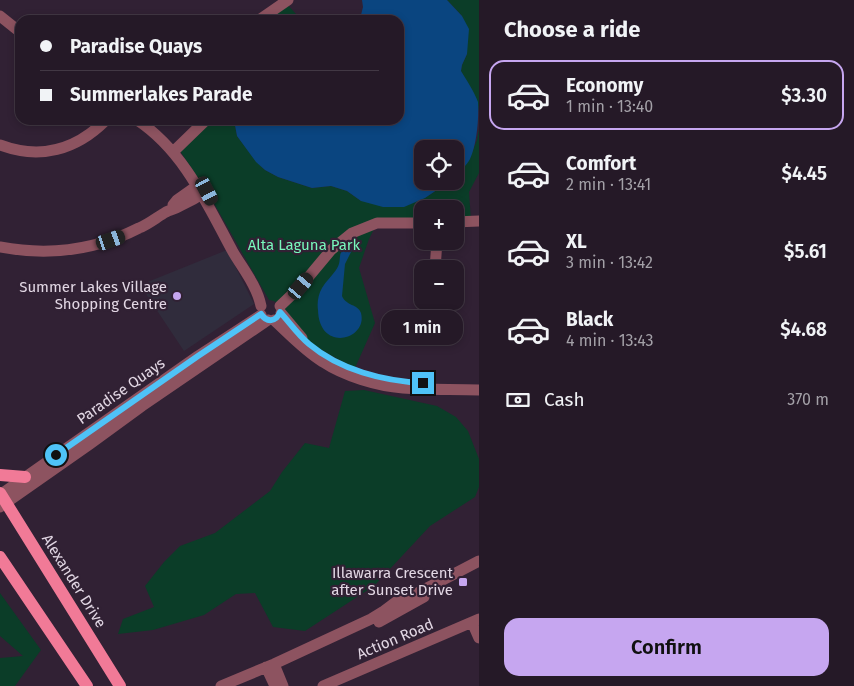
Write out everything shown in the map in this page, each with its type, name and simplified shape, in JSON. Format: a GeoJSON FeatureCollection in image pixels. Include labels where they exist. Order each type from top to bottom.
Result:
{"type":"FeatureCollection","features":[{"type":"Feature","properties":{"kind":"main road"},"geometry":{"type":"LineString","coordinates":[[0,475],[25,477]]}},
{"type":"Feature","properties":{"kind":"main road","name":"Alexander Drive"},"geometry":{"type":"LineString","coordinates":[[2,498],[120,686]]}},
{"type":"Feature","properties":{"kind":"main road"},"geometry":{"type":"LineString","coordinates":[[0,557],[87,686]]}},
{"type":"Feature","properties":{"kind":"main road"},"geometry":{"type":"LineString","coordinates":[[112,674],[124,686]]}},
{"type":"Feature","properties":{"kind":"street"},"geometry":{"type":"LineString","coordinates":[[267,15],[288,0]]}},
{"type":"Feature","properties":{"kind":"street"},"geometry":{"type":"LineString","coordinates":[[0,9],[15,20]]}},
{"type":"Feature","properties":{"kind":"street"},"geometry":{"type":"LineString","coordinates":[[0,16],[15,28]]}},
{"type":"Feature","properties":{"kind":"street"},"geometry":{"type":"LineString","coordinates":[[0,145],[12,150],[54,151],[82,139],[101,125]]}},
{"type":"Feature","properties":{"kind":"street"},"geometry":{"type":"LineString","coordinates":[[144,125],[175,150]]}},
{"type":"Feature","properties":{"kind":"street"},"geometry":{"type":"LineString","coordinates":[[154,125],[167,136],[202,189],[271,310],[305,348],[324,363],[353,376],[378,384],[403,388],[479,390]]}},
{"type":"Feature","properties":{"kind":"street"},"geometry":{"type":"LineString","coordinates":[[175,150],[201,125]]}},
{"type":"Feature","properties":{"kind":"street"},"geometry":{"type":"LineString","coordinates":[[0,247],[40,252],[98,245],[124,236],[166,212],[182,206],[202,189]]}},
{"type":"Feature","properties":{"kind":"street"},"geometry":{"type":"LineString","coordinates":[[464,222],[479,221]]}},
{"type":"Feature","properties":{"kind":"street","name":"Paradise Quays"},"geometry":{"type":"LineString","coordinates":[[2,498],[25,477],[201,360],[271,310],[301,286],[331,250],[352,233],[377,223],[414,223]]}},
{"type":"Feature","properties":{"kind":"street"},"geometry":{"type":"LineString","coordinates":[[271,310],[309,344],[336,361],[362,372],[377,377],[410,383],[479,384]]}},
{"type":"Feature","properties":{"kind":"street","name":"Paradise Quays"},"geometry":{"type":"LineString","coordinates":[[2,498],[142,406],[201,360]]}},
{"type":"Feature","properties":{"kind":"street"},"geometry":{"type":"LineString","coordinates":[[239,686],[371,619],[396,602],[410,597],[479,561]]}},
{"type":"Feature","properties":{"kind":"street"},"geometry":{"type":"LineString","coordinates":[[221,686],[271,669],[349,638],[479,569]]}},
{"type":"Feature","properties":{"kind":"street"},"geometry":{"type":"LineString","coordinates":[[476,621],[479,638]]}},
{"type":"Feature","properties":{"kind":"street","name":"Action Road"},"geometry":{"type":"LineString","coordinates":[[323,686],[476,621]]}},
{"type":"Feature","properties":{"kind":"street"},"geometry":{"type":"LineString","coordinates":[[271,669],[275,686]]}},
{"type":"Feature","properties":{"kind":"street"},"geometry":{"type":"LineString","coordinates":[[271,669],[284,686]]}},
{"type":"Feature","properties":{"kind":"shaded area"},"geometry":{"type":"Polygon","coordinates":[[[227,250],[254,304],[184,351],[140,285],[227,250]]]}},
{"type":"Feature","properties":{"kind":"green space"},"geometry":{"type":"Polygon","coordinates":[[[447,0],[479,0],[479,112],[478,104],[461,71],[467,54],[462,16],[447,0]]]}},
{"type":"Feature","properties":{"kind":"green space"},"geometry":{"type":"Polygon","coordinates":[[[285,2],[296,14],[292,15],[266,15],[285,2]]]}},
{"type":"Feature","properties":{"kind":"green space","name":"Alta Laguna Park"},"geometry":{"type":"Polygon","coordinates":[[[201,125],[235,125],[237,136],[265,170],[278,177],[312,188],[331,186],[347,191],[361,201],[425,198],[437,190],[464,190],[464,166],[469,160],[479,129],[479,173],[469,192],[471,221],[464,221],[464,200],[414,200],[414,223],[377,223],[359,268],[375,323],[355,368],[305,338],[299,333],[279,304],[269,300],[207,191],[178,148],[201,125]]]}},
{"type":"Feature","properties":{"kind":"green space"},"geometry":{"type":"Polygon","coordinates":[[[364,390],[437,406],[456,417],[468,431],[479,459],[479,487],[475,497],[430,526],[374,586],[305,631],[273,627],[255,593],[236,594],[204,615],[153,630],[118,634],[123,619],[154,607],[145,586],[164,562],[180,546],[215,533],[270,491],[305,443],[329,448],[345,391],[364,390]]]}},
{"type":"Feature","properties":{"kind":"green space"},"geometry":{"type":"Polygon","coordinates":[[[0,593],[41,650],[15,686],[0,686],[0,658],[23,656],[0,636],[0,593]]]}},
{"type":"Feature","properties":{"kind":"water"},"geometry":{"type":"Polygon","coordinates":[[[362,0],[447,0],[462,16],[469,29],[467,54],[461,71],[478,102],[477,131],[470,159],[464,167],[464,140],[414,140],[414,190],[437,190],[425,198],[414,200],[414,203],[404,207],[383,207],[361,201],[347,191],[331,186],[312,188],[278,177],[265,170],[256,162],[237,136],[235,125],[404,125],[404,15],[361,15],[362,0]]]}},
{"type":"Feature","properties":{"kind":"water"},"geometry":{"type":"Polygon","coordinates":[[[352,245],[352,250],[345,264],[342,296],[346,302],[359,310],[361,322],[357,330],[351,335],[342,338],[334,337],[326,332],[320,324],[318,299],[325,283],[338,266],[342,251],[352,245]]]}},
{"type":"Feature","properties":{"kind":"place","name":"Summer Lakes Village Shopping Centre"},"geometry":{"type":"Point","coordinates":[177,296]}},
{"type":"Feature","properties":{"kind":"place","name":"Illawarra Crescent after Sunset Drive"},"geometry":{"type":"Point","coordinates":[463,582]}},
{"type":"Feature","properties":{"kind":"route"},"geometry":{"type":"LineString","coordinates":[[56,455],[261,314],[265,319],[271,321],[277,318],[280,312],[296,332],[309,344],[322,354],[346,366],[395,381],[423,383]]}}]}
